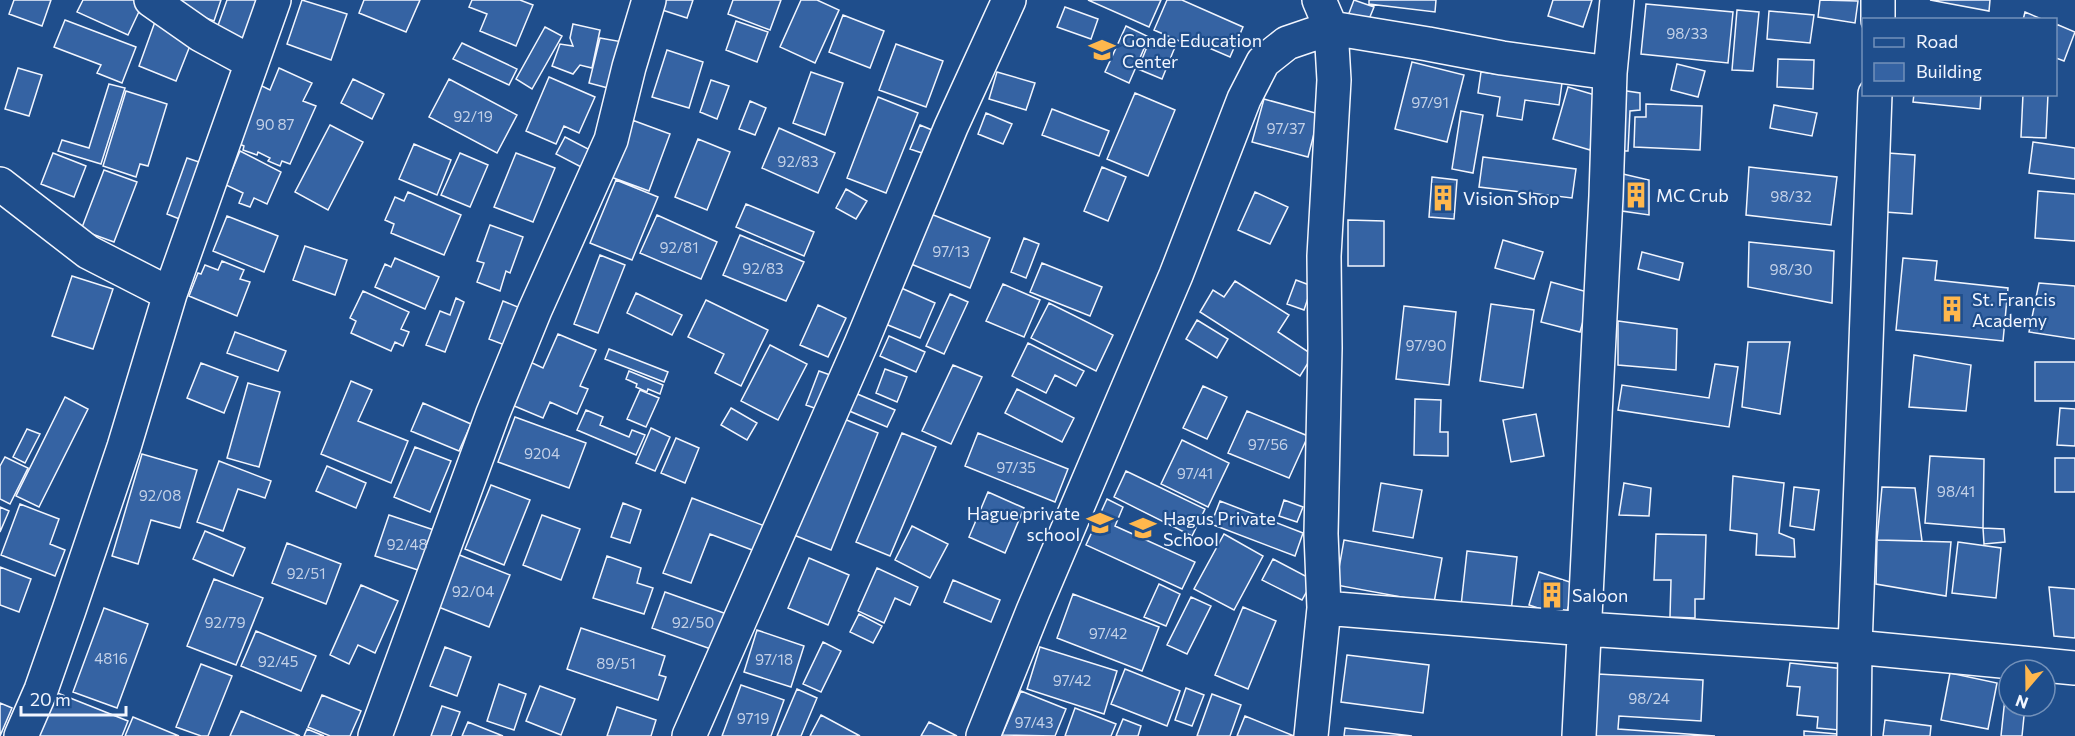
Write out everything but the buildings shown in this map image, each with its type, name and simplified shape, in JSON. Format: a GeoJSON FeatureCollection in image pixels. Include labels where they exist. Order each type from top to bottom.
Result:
{"type":"FeatureCollection","features":[{"type":"Feature","properties":{"kind":"street"},"geometry":{"type":"LineString","coordinates":[[151,0],[201,35],[251,62]]}},
{"type":"Feature","properties":{"kind":"street"},"geometry":{"type":"LineString","coordinates":[[21,736],[41,690],[124,447],[170,294],[274,0]]}},
{"type":"Feature","properties":{"kind":"street"},"geometry":{"type":"LineString","coordinates":[[375,736],[493,413],[535,310],[611,140],[649,0]]}},
{"type":"Feature","properties":{"kind":"street"},"geometry":{"type":"LineString","coordinates":[[689,736],[861,344],[951,127],[1009,0]]}},
{"type":"Feature","properties":{"kind":"street"},"geometry":{"type":"LineString","coordinates":[[1579,736],[1586,629],[1610,73],[1617,0]]}},
{"type":"Feature","properties":{"kind":"street"},"geometry":{"type":"LineString","coordinates":[[1878,0],[1878,18]]}},
{"type":"Feature","properties":{"kind":"street"},"geometry":{"type":"LineString","coordinates":[[1325,14],[1428,44],[1502,58],[1610,73]]}},
{"type":"Feature","properties":{"kind":"street"},"geometry":{"type":"LineString","coordinates":[[1311,736],[1324,608],[1321,534],[1325,348],[1324,256],[1334,80],[1325,14]]}},
{"type":"Feature","properties":{"kind":"street"},"geometry":{"type":"LineString","coordinates":[[983,736],[1033,610],[1176,275],[1244,99],[1263,62],[1325,14]]}},
{"type":"Feature","properties":{"kind":"street"},"geometry":{"type":"LineString","coordinates":[[1854,736],[1854,647],[1875,96]]}},
{"type":"Feature","properties":{"kind":"street"},"geometry":{"type":"LineString","coordinates":[[0,184],[88,252],[170,294]]}},
{"type":"Feature","properties":{"kind":"street"},"geometry":{"type":"LineString","coordinates":[[1324,608],[1854,647],[2075,668]]}},
{"type":"Feature","properties":{"kind":"place","name":"Gonde Education Center"},"geometry":{"type":"Point","coordinates":[1102,50]}},
{"type":"Feature","properties":{"kind":"place","name":"MC Crub"},"geometry":{"type":"Point","coordinates":[1636,195]}},
{"type":"Feature","properties":{"kind":"place","name":"Vision Shop"},"geometry":{"type":"Point","coordinates":[1443,198]}},
{"type":"Feature","properties":{"kind":"place","name":"St. Francis Academy"},"geometry":{"type":"Point","coordinates":[1952,309]}},
{"type":"Feature","properties":{"kind":"place","name":"Hague private school"},"geometry":{"type":"Point","coordinates":[1100,523]}},
{"type":"Feature","properties":{"kind":"place","name":"Hagus Private School"},"geometry":{"type":"Point","coordinates":[1143,528]}},
{"type":"Feature","properties":{"kind":"place","name":"Saloon"},"geometry":{"type":"Point","coordinates":[1552,595]}}]}
